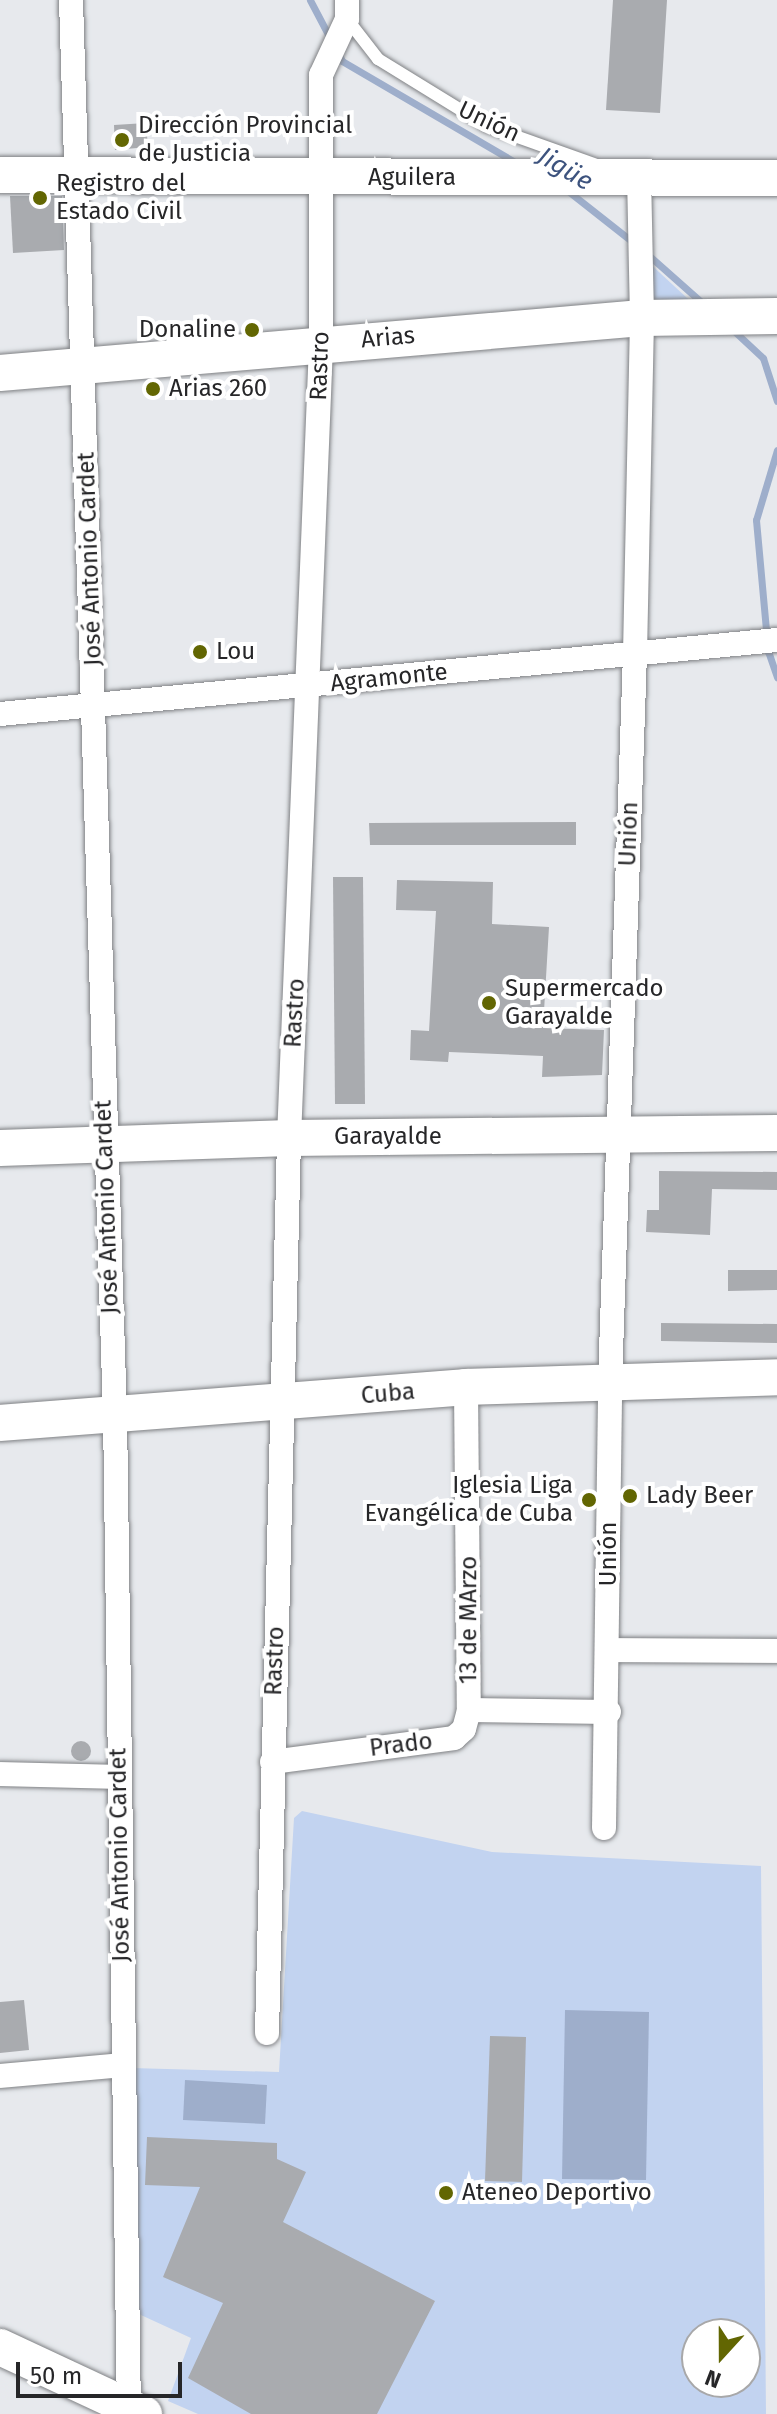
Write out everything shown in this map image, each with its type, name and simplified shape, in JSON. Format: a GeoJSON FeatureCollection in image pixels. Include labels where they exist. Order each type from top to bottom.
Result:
{"type":"FeatureCollection","features":[{"type":"Feature","properties":{"kind":"street","name":"José Antonio Cardet"},"geometry":{"type":"LineString","coordinates":[[71,0],[84,365],[103,1144],[115,1413],[123,2065],[134,2412]]}},
{"type":"Feature","properties":{"kind":"street","name":"Rastro"},"geometry":{"type":"LineString","coordinates":[[267,2033],[289,1138],[310,686],[321,344],[321,75],[347,10]]}},
{"type":"Feature","properties":{"kind":"street","name":"Aguilera"},"geometry":{"type":"LineString","coordinates":[[0,175],[581,180],[777,178]]}},
{"type":"Feature","properties":{"kind":"street","name":"Unión"},"geometry":{"type":"LineString","coordinates":[[604,1828],[609,1712],[610,1381],[635,654],[642,318],[639,179]]}},
{"type":"Feature","properties":{"kind":"street","name":"Arias"},"geometry":{"type":"LineString","coordinates":[[0,373],[642,318],[777,316]]}},
{"type":"Feature","properties":{"kind":"street","name":"Agramonte"},"geometry":{"type":"LineString","coordinates":[[0,714],[777,640]]}},
{"type":"Feature","properties":{"kind":"street","name":"Garayalde"},"geometry":{"type":"LineString","coordinates":[[0,1148],[289,1138],[777,1133]]}},
{"type":"Feature","properties":{"kind":"street","name":"Cuba"},"geometry":{"type":"LineString","coordinates":[[0,1423],[466,1387],[777,1377]]}},
{"type":"Feature","properties":{"kind":"street","name":"13 de MArzo"},"geometry":{"type":"LineString","coordinates":[[466,1387],[469,1710]]}},
{"type":"Feature","properties":{"kind":"street"},"geometry":{"type":"LineString","coordinates":[[608,1650],[777,1651]]}},
{"type":"Feature","properties":{"kind":"street"},"geometry":{"type":"LineString","coordinates":[[469,1710],[609,1712]]}},
{"type":"Feature","properties":{"kind":"street","name":"Prado"},"geometry":{"type":"LineString","coordinates":[[272,1762],[454,1738],[464,1729],[469,1710]]}},
{"type":"Feature","properties":{"kind":"street"},"geometry":{"type":"LineString","coordinates":[[0,1774],[120,1777]]}},
{"type":"Feature","properties":{"kind":"street"},"geometry":{"type":"LineString","coordinates":[[0,2076],[123,2065]]}},
{"type":"Feature","properties":{"kind":"street"},"geometry":{"type":"LineString","coordinates":[[0,2347],[134,2412]]}},
{"type":"Feature","properties":{"kind":"lane","name":"Unión"},"geometry":{"type":"LineString","coordinates":[[347,10],[378,59],[487,126],[639,179]]}},
{"type":"Feature","properties":{"kind":"shaded area"},"geometry":{"type":"Polygon","coordinates":[[[646,260],[700,310],[648,311],[646,260]]]}},
{"type":"Feature","properties":{"kind":"shaded area","name":"Ateneo Deportivo"},"geometry":{"type":"Polygon","coordinates":[[[302,1811],[492,1852],[761,1866],[766,2414],[198,2414],[168,2401],[191,2338],[130,2310],[131,2068],[279,2072],[294,1818],[302,1811]]]}},
{"type":"Feature","properties":{"kind":"shaded area"},"geometry":{"type":"Polygon","coordinates":[[[565,2010],[649,2012],[646,2180],[562,2179],[565,2010]]]}},
{"type":"Feature","properties":{"kind":"shaded area"},"geometry":{"type":"Polygon","coordinates":[[[185,2080],[267,2085],[265,2124],[183,2120],[185,2080]]]}},
{"type":"Feature","properties":{"kind":"building"},"geometry":{"type":"Polygon","coordinates":[[[613,0],[667,0],[660,113],[606,110],[613,0]]]}},
{"type":"Feature","properties":{"kind":"building"},"geometry":{"type":"Polygon","coordinates":[[[146,123],[148,147],[115,150],[114,125],[146,123]]]}},
{"type":"Feature","properties":{"kind":"building"},"geometry":{"type":"Polygon","coordinates":[[[10,196],[62,196],[64,250],[13,253],[10,196]]]}},
{"type":"Feature","properties":{"kind":"building"},"geometry":{"type":"Polygon","coordinates":[[[576,822],[576,845],[370,845],[369,823],[576,822]]]}},
{"type":"Feature","properties":{"kind":"building"},"geometry":{"type":"Polygon","coordinates":[[[333,877],[363,877],[365,1104],[335,1104],[333,877]]]}},
{"type":"Feature","properties":{"kind":"building"},"geometry":{"type":"Polygon","coordinates":[[[397,880],[493,882],[492,924],[549,927],[543,1028],[604,1030],[602,1075],[542,1077],[543,1056],[449,1052],[448,1062],[410,1060],[411,1030],[429,1031],[436,911],[396,910],[397,880]]]}},
{"type":"Feature","properties":{"kind":"building"},"geometry":{"type":"Polygon","coordinates":[[[659,1171],[777,1172],[777,1190],[712,1189],[710,1235],[646,1232],[647,1210],[659,1210],[659,1171]]]}},
{"type":"Feature","properties":{"kind":"building"},"geometry":{"type":"Polygon","coordinates":[[[728,1270],[777,1270],[777,1290],[728,1291],[728,1270]]]}},
{"type":"Feature","properties":{"kind":"building"},"geometry":{"type":"Polygon","coordinates":[[[661,1323],[777,1324],[777,1343],[661,1341],[661,1323]]]}},
{"type":"Feature","properties":{"kind":"building"},"geometry":{"type":"Polygon","coordinates":[[[81,1741],[88,1744],[91,1751],[88,1758],[81,1761],[74,1758],[71,1751],[74,1744],[81,1741]]]}},
{"type":"Feature","properties":{"kind":"building"},"geometry":{"type":"Polygon","coordinates":[[[24,2000],[29,2050],[0,2053],[0,2002],[24,2000]]]}},
{"type":"Feature","properties":{"kind":"building"},"geometry":{"type":"Polygon","coordinates":[[[490,2036],[526,2037],[522,2182],[485,2181],[490,2036]]]}},
{"type":"Feature","properties":{"kind":"building"},"geometry":{"type":"Polygon","coordinates":[[[147,2137],[277,2143],[277,2159],[306,2172],[283,2222],[435,2301],[377,2414],[251,2414],[188,2378],[223,2303],[163,2277],[200,2187],[145,2185],[147,2137]]]}},
{"type":"Feature","properties":{"kind":"waterway","name":"Jigüe"},"geometry":{"type":"LineString","coordinates":[[310,0],[331,40]]}},
{"type":"Feature","properties":{"kind":"waterway","name":"Jigüe"},"geometry":{"type":"LineString","coordinates":[[337,51],[342,61],[515,162]]}},
{"type":"Feature","properties":{"kind":"waterway","name":"Jigüe"},"geometry":{"type":"LineString","coordinates":[[568,191],[634,243]]}},
{"type":"Feature","properties":{"kind":"waterway","name":"Jigüe"},"geometry":{"type":"LineString","coordinates":[[646,253],[706,306]]}},
{"type":"Feature","properties":{"kind":"waterway","name":"Jigüe"},"geometry":{"type":"LineString","coordinates":[[733,330],[763,358],[777,401]]}},
{"type":"Feature","properties":{"kind":"waterway","name":"Jigüe"},"geometry":{"type":"LineString","coordinates":[[777,450],[756,520],[768,651],[777,677]]}},
{"type":"Feature","properties":{"kind":"place","name":"Dirección Provincial de Justicia"},"geometry":{"type":"Point","coordinates":[122,140]}},
{"type":"Feature","properties":{"kind":"place","name":"Registro del Estado Civil"},"geometry":{"type":"Point","coordinates":[40,198]}},
{"type":"Feature","properties":{"kind":"place","name":"Donaline"},"geometry":{"type":"Point","coordinates":[252,330]}},
{"type":"Feature","properties":{"kind":"place","name":"Arias 260"},"geometry":{"type":"Point","coordinates":[153,389]}},
{"type":"Feature","properties":{"kind":"place","name":"Lou"},"geometry":{"type":"Point","coordinates":[200,652]}},
{"type":"Feature","properties":{"kind":"place","name":"Supermercado Garayalde"},"geometry":{"type":"Point","coordinates":[489,1003]}},
{"type":"Feature","properties":{"kind":"place","name":"Lady Beer"},"geometry":{"type":"Point","coordinates":[630,1496]}},
{"type":"Feature","properties":{"kind":"place","name":"Iglesia Liga Evangélica de Cuba"},"geometry":{"type":"Point","coordinates":[589,1500]}},
{"type":"Feature","properties":{"kind":"place","name":"Ateneo Deportivo"},"geometry":{"type":"Point","coordinates":[446,2193]}}]}
